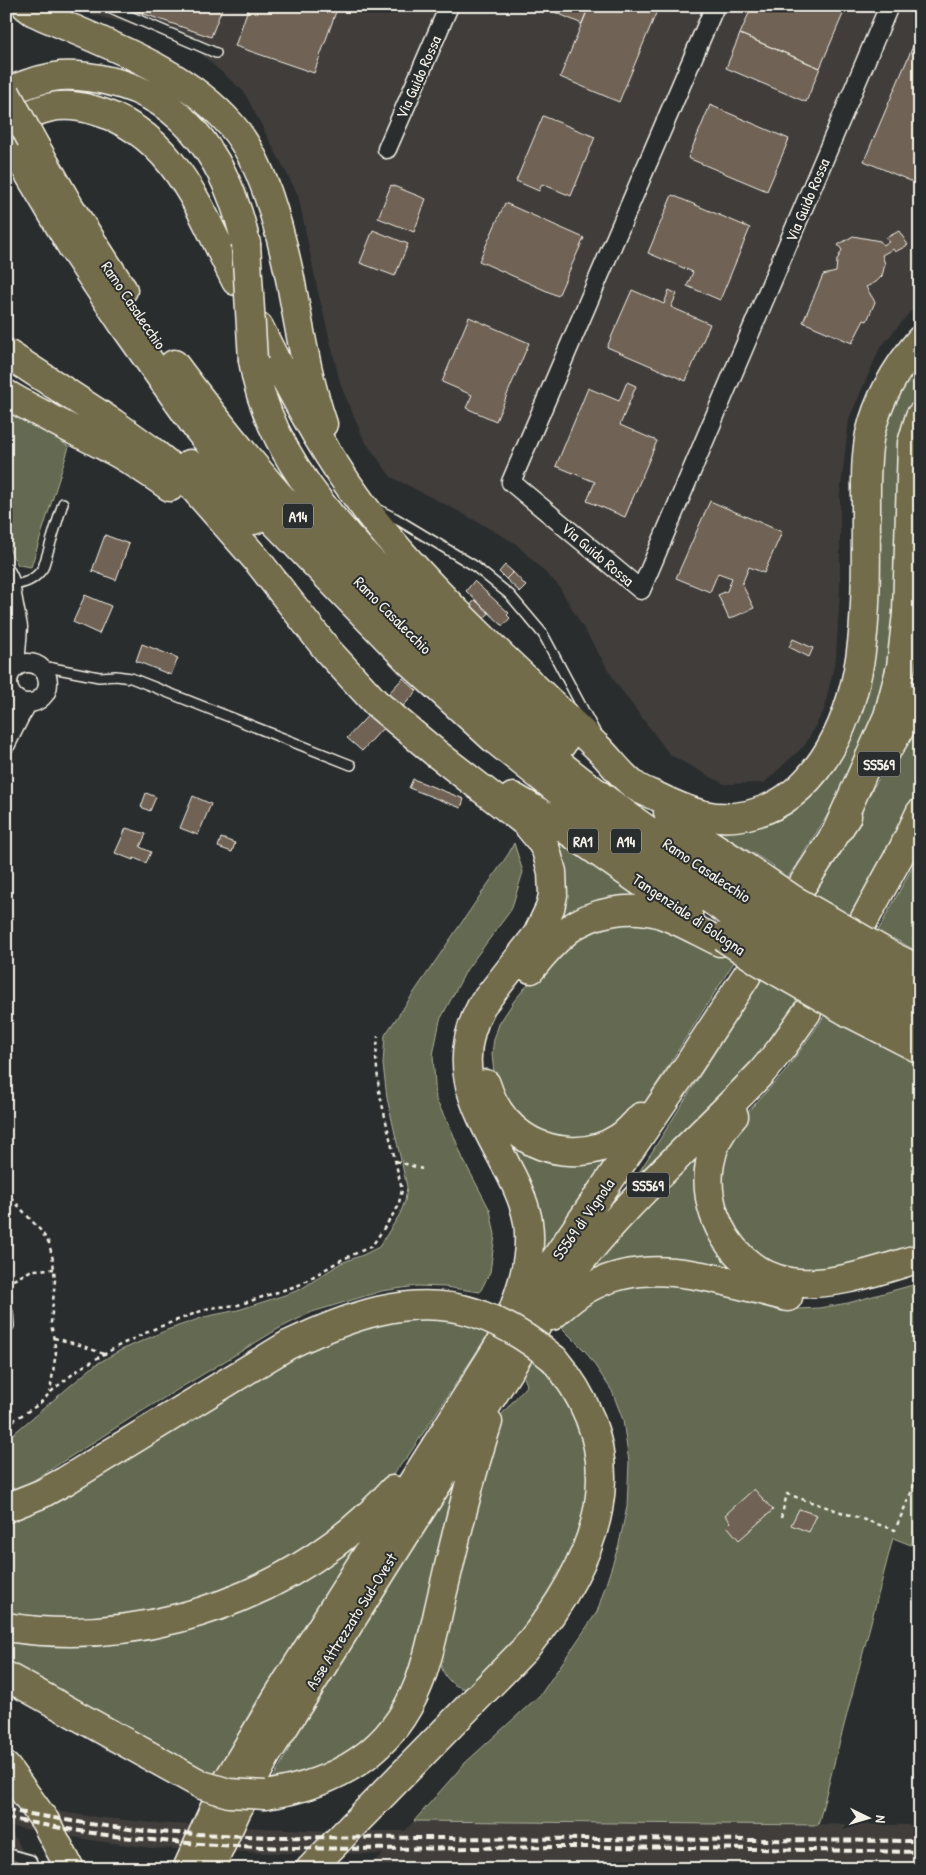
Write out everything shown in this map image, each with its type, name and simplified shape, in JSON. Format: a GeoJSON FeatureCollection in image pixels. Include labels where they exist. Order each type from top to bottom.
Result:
{"type":"FeatureCollection","features":[{"type":"Feature","properties":{"kind":"highway"},"geometry":{"type":"LineString","coordinates":[[26,6],[52,20],[149,64],[170,76],[192,90],[214,108],[233,127],[242,140],[252,158],[280,232],[312,387],[320,415],[343,477]]}},
{"type":"Feature","properties":{"kind":"highway"},"geometry":{"type":"LineString","coordinates":[[13,90],[47,78],[61,76],[94,78],[122,84],[141,91],[170,107],[191,127],[206,146],[237,207],[246,244],[253,360],[259,392],[269,420],[303,477],[342,528],[379,569],[571,753],[641,826]]}},
{"type":"Feature","properties":{"kind":"highway","name":"Ramo Casalecchio"},"geometry":{"type":"LineString","coordinates":[[13,90],[21,134],[83,264],[196,427],[262,508],[410,662],[500,744],[573,803],[653,861],[739,915],[808,936],[873,976],[920,996]]}},
{"type":"Feature","properties":{"kind":"highway"},"geometry":{"type":"LineString","coordinates":[[21,134],[41,109],[62,106],[88,108],[130,124],[161,149],[189,188],[236,281]]}},
{"type":"Feature","properties":{"kind":"highway","name":"Ramo Casalecchio"},"geometry":{"type":"LineString","coordinates":[[21,134],[172,362],[226,432],[292,510],[379,602],[481,698],[562,767],[641,826],[739,915]]}},
{"type":"Feature","properties":{"kind":"highway"},"geometry":{"type":"LineString","coordinates":[[259,327],[306,418],[343,477],[362,502]]}},
{"type":"Feature","properties":{"kind":"highway"},"geometry":{"type":"LineString","coordinates":[[6,333],[39,360],[99,397],[171,449],[241,508],[318,586],[410,662]]}},
{"type":"Feature","properties":{"kind":"highway"},"geometry":{"type":"LineString","coordinates":[[635,786],[687,811],[702,815],[731,818],[746,816],[762,811],[794,793],[807,782],[830,749],[849,706],[860,659],[865,604],[866,476],[870,438],[878,408],[887,390],[909,353],[920,340]]}},
{"type":"Feature","properties":{"kind":"highway"},"geometry":{"type":"LineString","coordinates":[[6,353],[113,423],[166,462],[185,478],[257,560]]}},
{"type":"Feature","properties":{"kind":"highway"},"geometry":{"type":"LineString","coordinates":[[6,394],[137,464],[185,498],[257,560]]}},
{"type":"Feature","properties":{"kind":"highway"},"geometry":{"type":"LineString","coordinates":[[837,831],[888,716],[902,667],[907,613],[912,443],[920,416]]}},
{"type":"Feature","properties":{"kind":"highway","name":"RA1"},"geometry":{"type":"LineString","coordinates":[[362,502],[392,541],[470,624],[610,759],[635,786]]}},
{"type":"Feature","properties":{"kind":"highway","name":"RA1"},"geometry":{"type":"LineString","coordinates":[[257,560],[329,652],[386,712],[437,754]]}},
{"type":"Feature","properties":{"kind":"highway","name":"SS569"},"geometry":{"type":"LineString","coordinates":[[803,884],[920,696]]}},
{"type":"Feature","properties":{"kind":"highway"},"geometry":{"type":"LineString","coordinates":[[437,754],[526,823],[546,850],[552,872],[553,895],[544,921],[527,949],[482,1005],[470,1030],[467,1045],[467,1072],[472,1096],[516,1185],[525,1206],[528,1222],[529,1242],[525,1274],[500,1344]]}},
{"type":"Feature","properties":{"kind":"highway","name":"Tangenziale di Bologna"},"geometry":{"type":"LineString","coordinates":[[437,754],[554,821],[671,903],[739,915],[836,925],[873,976],[891,1034],[920,1048]]}},
{"type":"Feature","properties":{"kind":"highway","name":"Tangenziale di Bologna"},"geometry":{"type":"LineString","coordinates":[[635,786],[711,845],[739,915],[754,968],[873,976],[920,970]]}},
{"type":"Feature","properties":{"kind":"highway"},"geometry":{"type":"LineString","coordinates":[[904,849],[920,813]]}},
{"type":"Feature","properties":{"kind":"highway"},"geometry":{"type":"LineString","coordinates":[[863,922],[920,824]]}},
{"type":"Feature","properties":{"kind":"highway"},"geometry":{"type":"LineString","coordinates":[[689,1064],[628,1131],[619,1138],[590,1150],[567,1151],[554,1149],[531,1141],[510,1126],[489,1094],[483,1068],[483,1053],[487,1030],[493,1016],[503,1002],[556,941],[581,922],[607,913],[629,910],[648,911],[677,921],[739,915]]}},
{"type":"Feature","properties":{"kind":"highway"},"geometry":{"type":"LineString","coordinates":[[873,976],[920,959]]}},
{"type":"Feature","properties":{"kind":"highway","name":"SS569 di Vignola"},"geometry":{"type":"LineString","coordinates":[[455,1413],[554,1260],[754,968]]}},
{"type":"Feature","properties":{"kind":"highway","name":"Ramo Casalecchio"},"geometry":{"type":"LineString","coordinates":[[873,976],[920,1020]]}},
{"type":"Feature","properties":{"kind":"highway","name":"SS569 di Vignola"},"geometry":{"type":"LineString","coordinates":[[503,1379],[564,1284],[603,1232],[629,1204],[740,1096],[782,1049],[807,1012]]}},
{"type":"Feature","properties":{"kind":"highway"},"geometry":{"type":"LineString","coordinates":[[891,1034],[920,1054]]}},
{"type":"Feature","properties":{"kind":"highway"},"geometry":{"type":"LineString","coordinates":[[782,1049],[753,1095],[719,1136],[711,1156],[708,1193],[714,1218],[726,1238],[734,1249],[753,1267],[776,1278],[802,1283],[816,1284],[844,1279],[920,1258]]}},
{"type":"Feature","properties":{"kind":"highway"},"geometry":{"type":"LineString","coordinates":[[530,1335],[568,1301],[590,1287],[606,1279],[637,1271],[654,1270],[691,1274],[793,1299],[808,1300],[836,1298],[920,1274]]}},
{"type":"Feature","properties":{"kind":"highway"},"geometry":{"type":"LineString","coordinates":[[6,1508],[65,1481],[288,1345],[362,1314],[407,1306],[446,1306],[476,1313],[514,1330],[554,1359],[582,1399],[591,1424],[600,1463],[601,1483],[597,1524],[578,1570],[552,1615],[524,1650],[310,1869]]}},
{"type":"Feature","properties":{"kind":"highway"},"geometry":{"type":"LineString","coordinates":[[6,1676],[202,1785],[229,1793],[265,1795],[302,1788],[350,1768],[378,1746],[401,1719],[411,1702],[426,1663],[468,1488],[503,1379]]}},
{"type":"Feature","properties":{"kind":"highway","name":"Asse Attrezzato Sud-Ovest"},"geometry":{"type":"LineString","coordinates":[[210,1869],[236,1812],[267,1754],[503,1379]]}},
{"type":"Feature","properties":{"kind":"highway"},"geometry":{"type":"LineString","coordinates":[[6,1627],[84,1632],[135,1626],[207,1611],[263,1588],[318,1556],[364,1521],[384,1501],[455,1413]]}},
{"type":"Feature","properties":{"kind":"highway","name":"Asse Attrezzato Sud-Ovest"},"geometry":{"type":"LineString","coordinates":[[187,1869],[237,1762],[455,1413]]}},
{"type":"Feature","properties":{"kind":"highway"},"geometry":{"type":"LineString","coordinates":[[6,1767],[45,1821],[70,1869]]}},
{"type":"Feature","properties":{"kind":"street","name":"Via Guido Rossa"},"geometry":{"type":"LineString","coordinates":[[387,149],[449,6]]}},
{"type":"Feature","properties":{"kind":"street","name":"Via Guido Rossa"},"geometry":{"type":"LineString","coordinates":[[715,6],[511,482],[641,590],[889,6]]}},
{"type":"Feature","properties":{"kind":"street"},"geometry":{"type":"LineString","coordinates":[[6,744],[28,704],[44,697],[48,686],[46,673],[36,664],[18,627],[8,580]]}},
{"type":"Feature","properties":{"kind":"street"},"geometry":{"type":"LineString","coordinates":[[18,627],[16,654],[8,683],[12,695],[19,701],[28,704]]}},
{"type":"Feature","properties":{"kind":"street"},"geometry":{"type":"LineString","coordinates":[[12,671],[22,664],[36,664]]}},
{"type":"Feature","properties":{"kind":"street"},"geometry":{"type":"LineString","coordinates":[[6,712],[12,695]]}},
{"type":"Feature","properties":{"kind":"lane"},"geometry":{"type":"LineString","coordinates":[[106,6],[216,53]]}},
{"type":"Feature","properties":{"kind":"lane"},"geometry":{"type":"LineString","coordinates":[[362,502],[426,536],[472,565],[510,595],[543,634],[610,759]]}},
{"type":"Feature","properties":{"kind":"lane"},"geometry":{"type":"LineString","coordinates":[[8,580],[31,581],[38,576],[43,568],[63,503]]}},
{"type":"Feature","properties":{"kind":"lane"},"geometry":{"type":"LineString","coordinates":[[36,664],[99,677],[116,676],[131,678],[351,765]]}},
{"type":"Feature","properties":{"kind":"lane"},"geometry":{"type":"LineString","coordinates":[[6,1309],[8,1312],[8,1326]]}},
{"type":"Feature","properties":{"kind":"lane"},"geometry":{"type":"LineString","coordinates":[[6,1854],[13,1869]]}},
{"type":"Feature","properties":{"kind":"lane"},"geometry":{"type":"LineString","coordinates":[[6,1854],[30,1860],[34,1869]]}},
{"type":"Feature","properties":{"kind":"path"},"geometry":{"type":"LineString","coordinates":[[6,1426],[27,1414],[82,1367],[154,1329],[209,1308],[238,1305],[299,1285],[341,1260],[372,1246],[398,1208],[402,1190],[379,1091],[376,1058],[378,1036]]}},
{"type":"Feature","properties":{"kind":"path"},"geometry":{"type":"LineString","coordinates":[[396,1161],[422,1169]]}},
{"type":"Feature","properties":{"kind":"path"},"geometry":{"type":"LineString","coordinates":[[6,1192],[33,1221],[49,1243],[55,1280],[51,1323],[56,1352],[50,1393]]}},
{"type":"Feature","properties":{"kind":"path"},"geometry":{"type":"LineString","coordinates":[[6,1284],[32,1270],[54,1269]]}},
{"type":"Feature","properties":{"kind":"path"},"geometry":{"type":"LineString","coordinates":[[54,1338],[104,1354]]}},
{"type":"Feature","properties":{"kind":"path"},"geometry":{"type":"LineString","coordinates":[[781,1518],[787,1494],[895,1530],[920,1472]]}},
{"type":"Feature","properties":{"kind":"shaded area"},"geometry":{"type":"Polygon","coordinates":[[[56,6],[920,6],[920,306],[910,312],[880,348],[849,419],[840,495],[840,592],[836,657],[824,710],[805,745],[764,783],[724,784],[670,755],[616,683],[558,585],[515,543],[391,477],[364,440],[341,386],[318,292],[298,195],[244,92],[192,46],[147,28],[56,6]]]}},
{"type":"Feature","properties":{"kind":"shaded area"},"geometry":{"type":"Polygon","coordinates":[[[6,1803],[88,1816],[153,1823],[329,1831],[405,1831],[414,1821],[920,1825],[920,1869],[364,1869],[383,1854],[266,1853],[152,1848],[7,1826],[21,1848],[30,1869],[6,1869],[6,1803]]]}},
{"type":"Feature","properties":{"kind":"green space"},"geometry":{"type":"Polygon","coordinates":[[[920,351],[920,396],[914,408],[893,666],[853,775],[642,1107],[629,1122],[574,1144],[525,1127],[495,1083],[492,1054],[499,1024],[514,1001],[544,965],[584,929],[647,918],[718,953],[774,866],[710,827],[834,760],[880,429],[920,351]]]}},
{"type":"Feature","properties":{"kind":"green space"},"geometry":{"type":"Polygon","coordinates":[[[6,404],[69,447],[31,567],[18,565],[6,544],[6,404]]]}},
{"type":"Feature","properties":{"kind":"green space"},"geometry":{"type":"Polygon","coordinates":[[[920,713],[920,791],[856,917],[776,1037],[639,1181],[636,1177],[760,981],[814,892],[843,836],[920,713]]]}},
{"type":"Feature","properties":{"kind":"green space"},"geometry":{"type":"Polygon","coordinates":[[[553,837],[642,899],[551,928],[553,837]]]}},
{"type":"Feature","properties":{"kind":"green space"},"geometry":{"type":"Polygon","coordinates":[[[514,843],[523,872],[511,910],[467,969],[440,1020],[433,1055],[436,1100],[452,1131],[463,1159],[490,1210],[495,1235],[490,1272],[480,1292],[445,1287],[417,1286],[382,1291],[312,1312],[278,1329],[134,1416],[31,1482],[6,1492],[6,1440],[95,1365],[119,1351],[167,1330],[204,1317],[238,1310],[301,1289],[341,1263],[379,1247],[400,1214],[405,1201],[407,1187],[387,1098],[383,1064],[385,1035],[514,843]]]}},
{"type":"Feature","properties":{"kind":"green space"},"geometry":{"type":"Polygon","coordinates":[[[920,853],[920,953],[893,938],[840,1025],[920,1065],[920,1251],[827,1274],[784,1272],[734,1237],[715,1181],[737,1123],[784,1073],[819,1024],[879,929],[920,853]]]}},
{"type":"Feature","properties":{"kind":"green space"},"geometry":{"type":"Polygon","coordinates":[[[497,1123],[599,1159],[604,1163],[604,1166],[539,1258],[497,1123]]]}},
{"type":"Feature","properties":{"kind":"green space"},"geometry":{"type":"Polygon","coordinates":[[[699,1155],[746,1271],[596,1272],[593,1266],[699,1155]]]}},
{"type":"Feature","properties":{"kind":"green space"},"geometry":{"type":"Polygon","coordinates":[[[689,1283],[798,1309],[819,1308],[848,1303],[920,1283],[920,1516],[911,1545],[893,1538],[818,1825],[414,1821],[465,1763],[541,1694],[597,1612],[619,1544],[627,1507],[629,1462],[623,1420],[612,1391],[586,1352],[556,1322],[604,1288],[689,1283]]]}},
{"type":"Feature","properties":{"kind":"green space"},"geometry":{"type":"Polygon","coordinates":[[[413,1311],[493,1327],[408,1456],[380,1490],[320,1540],[251,1580],[209,1597],[162,1609],[105,1617],[68,1619],[6,1615],[6,1521],[69,1494],[263,1368],[301,1346],[413,1311]]]}},
{"type":"Feature","properties":{"kind":"green space"},"geometry":{"type":"Polygon","coordinates":[[[537,1352],[575,1400],[596,1502],[556,1599],[474,1689],[461,1688],[448,1679],[440,1663],[492,1440],[502,1414],[527,1385],[523,1375],[537,1352]]]}},
{"type":"Feature","properties":{"kind":"green space"},"geometry":{"type":"Polygon","coordinates":[[[457,1481],[407,1697],[348,1762],[270,1785],[292,1743],[457,1481]]]}},
{"type":"Feature","properties":{"kind":"green space"},"geometry":{"type":"Polygon","coordinates":[[[358,1542],[253,1707],[214,1778],[6,1667],[6,1636],[107,1639],[358,1542]]]}},
{"type":"Feature","properties":{"kind":"building"},"geometry":{"type":"Polygon","coordinates":[[[114,6],[223,6],[211,37],[124,7],[123,10],[114,6]]]}},
{"type":"Feature","properties":{"kind":"building"},"geometry":{"type":"Polygon","coordinates":[[[249,6],[338,6],[314,73],[235,46],[249,6]]]}},
{"type":"Feature","properties":{"kind":"building"},"geometry":{"type":"Polygon","coordinates":[[[541,6],[589,6],[582,24],[541,6]]]}},
{"type":"Feature","properties":{"kind":"building"},"geometry":{"type":"Polygon","coordinates":[[[589,6],[659,6],[619,102],[560,77],[589,6]]]}},
{"type":"Feature","properties":{"kind":"building"},"geometry":{"type":"Polygon","coordinates":[[[752,6],[825,6],[843,14],[820,68],[740,34],[752,6]]]}},
{"type":"Feature","properties":{"kind":"building"},"geometry":{"type":"Polygon","coordinates":[[[740,34],[820,68],[806,102],[726,68],[740,34]]]}},
{"type":"Feature","properties":{"kind":"building"},"geometry":{"type":"Polygon","coordinates":[[[916,39],[920,40],[920,185],[864,161],[916,39]]]}},
{"type":"Feature","properties":{"kind":"building"},"geometry":{"type":"Polygon","coordinates":[[[710,105],[789,139],[767,191],[688,158],[710,105]]]}},
{"type":"Feature","properties":{"kind":"building"},"geometry":{"type":"Polygon","coordinates":[[[543,116],[595,137],[571,196],[542,184],[539,191],[516,181],[543,116]]]}},
{"type":"Feature","properties":{"kind":"building"},"geometry":{"type":"Polygon","coordinates":[[[391,185],[426,199],[414,232],[378,218],[391,185]]]}},
{"type":"Feature","properties":{"kind":"building"},"geometry":{"type":"Polygon","coordinates":[[[672,195],[750,228],[720,300],[687,286],[693,272],[648,253],[672,195]]]}},
{"type":"Feature","properties":{"kind":"building"},"geometry":{"type":"Polygon","coordinates":[[[505,203],[584,238],[558,296],[479,261],[505,203]]]}},
{"type":"Feature","properties":{"kind":"building"},"geometry":{"type":"Polygon","coordinates":[[[373,230],[408,244],[395,276],[360,263],[373,230]]]}},
{"type":"Feature","properties":{"kind":"building"},"geometry":{"type":"Polygon","coordinates":[[[899,231],[908,245],[895,252],[893,249],[882,255],[885,264],[882,276],[876,282],[866,287],[875,302],[867,321],[864,320],[852,343],[803,322],[823,275],[836,272],[837,260],[842,250],[838,245],[853,236],[880,241],[883,245],[889,242],[886,238],[899,231]]]}},
{"type":"Feature","properties":{"kind":"building"},"geometry":{"type":"Polygon","coordinates":[[[632,290],[664,304],[669,290],[677,294],[671,307],[710,324],[686,381],[607,347],[632,290]]]}},
{"type":"Feature","properties":{"kind":"building"},"geometry":{"type":"Polygon","coordinates":[[[469,317],[529,343],[496,421],[466,408],[472,395],[442,382],[469,317]]]}},
{"type":"Feature","properties":{"kind":"building"},"geometry":{"type":"Polygon","coordinates":[[[627,382],[636,386],[620,425],[657,441],[625,517],[587,501],[595,482],[556,466],[588,388],[619,401],[627,382]]]}},
{"type":"Feature","properties":{"kind":"building"},"geometry":{"type":"Polygon","coordinates":[[[710,501],[782,532],[764,573],[749,567],[742,584],[754,608],[729,619],[718,595],[727,591],[732,578],[718,573],[710,592],[676,578],[710,501]]]}},
{"type":"Feature","properties":{"kind":"building"},"geometry":{"type":"Polygon","coordinates":[[[105,535],[129,544],[116,580],[92,571],[105,535]]]}},
{"type":"Feature","properties":{"kind":"building"},"geometry":{"type":"Polygon","coordinates":[[[505,565],[513,572],[506,579],[499,572],[505,565]]]}},
{"type":"Feature","properties":{"kind":"building"},"geometry":{"type":"Polygon","coordinates":[[[513,572],[526,586],[520,592],[506,579],[513,572]]]}},
{"type":"Feature","properties":{"kind":"building"},"geometry":{"type":"Polygon","coordinates":[[[474,581],[509,613],[507,615],[510,618],[503,626],[466,591],[474,581]]]}},
{"type":"Feature","properties":{"kind":"building"},"geometry":{"type":"Polygon","coordinates":[[[85,595],[111,606],[99,634],[73,622],[85,595]]]}},
{"type":"Feature","properties":{"kind":"building"},"geometry":{"type":"Polygon","coordinates":[[[475,600],[489,613],[460,644],[447,631],[475,600]]]}},
{"type":"Feature","properties":{"kind":"building"},"geometry":{"type":"Polygon","coordinates":[[[793,639],[813,648],[809,657],[789,647],[793,639]]]}},
{"type":"Feature","properties":{"kind":"building"},"geometry":{"type":"Polygon","coordinates":[[[142,644],[178,658],[171,675],[136,661],[142,644]]]}},
{"type":"Feature","properties":{"kind":"building"},"geometry":{"type":"Polygon","coordinates":[[[403,678],[417,691],[362,751],[347,738],[403,678]]]}},
{"type":"Feature","properties":{"kind":"building"},"geometry":{"type":"Polygon","coordinates":[[[413,779],[464,799],[461,808],[409,788],[413,779]]]}},
{"type":"Feature","properties":{"kind":"building"},"geometry":{"type":"Polygon","coordinates":[[[146,793],[156,797],[150,811],[141,807],[146,793]]]}},
{"type":"Feature","properties":{"kind":"building"},"geometry":{"type":"Polygon","coordinates":[[[193,796],[211,804],[198,835],[180,828],[193,796]]]}},
{"type":"Feature","properties":{"kind":"building"},"geometry":{"type":"Polygon","coordinates":[[[126,828],[146,834],[140,847],[151,852],[146,863],[115,853],[126,828]]]}},
{"type":"Feature","properties":{"kind":"building"},"geometry":{"type":"Polygon","coordinates":[[[221,838],[235,843],[232,852],[218,847],[221,838]]]}},
{"type":"Feature","properties":{"kind":"building"},"geometry":{"type":"Polygon","coordinates":[[[754,1489],[773,1510],[739,1540],[727,1526],[731,1522],[725,1515],[754,1489]]]}},
{"type":"Feature","properties":{"kind":"building"},"geometry":{"type":"Polygon","coordinates":[[[799,1509],[817,1515],[809,1532],[791,1525],[799,1509]]]}},
{"type":"Feature","properties":{"kind":"railway"},"geometry":{"type":"LineString","coordinates":[[6,1810],[153,1832],[268,1837],[920,1841]]}},
{"type":"Feature","properties":{"kind":"railway"},"geometry":{"type":"LineString","coordinates":[[6,1818],[79,1831],[134,1838],[254,1847],[356,1849],[606,1847],[920,1852]]}}]}
